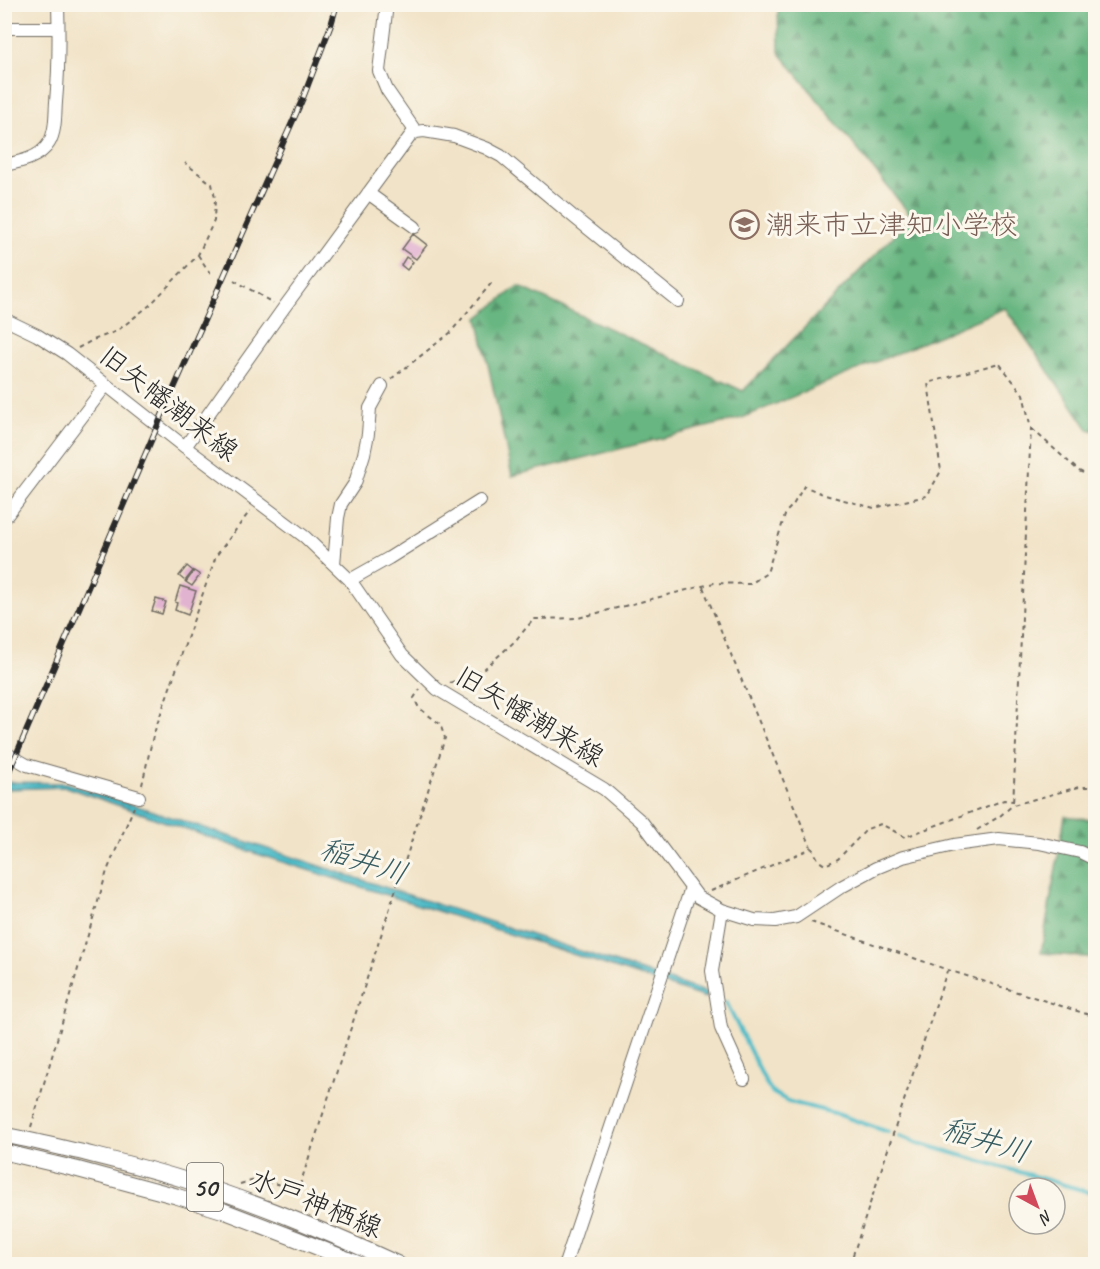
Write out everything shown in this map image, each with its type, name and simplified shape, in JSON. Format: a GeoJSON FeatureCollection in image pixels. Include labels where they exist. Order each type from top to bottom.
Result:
{"type":"FeatureCollection","features":[{"type":"Feature","properties":{"kind":"main road","name":"水戸神栖線"},"geometry":{"type":"LineString","coordinates":[[4,1135],[181,1179],[302,1222],[398,1264]]}},
{"type":"Feature","properties":{"kind":"main road","name":"水戸神栖線"},"geometry":{"type":"LineString","coordinates":[[4,1152],[76,1168],[185,1199],[234,1215],[359,1264]]}},
{"type":"Feature","properties":{"kind":"street"},"geometry":{"type":"LineString","coordinates":[[4,165],[24,162],[38,154],[48,144],[54,127],[59,65],[58,4]]}},
{"type":"Feature","properties":{"kind":"street"},"geometry":{"type":"LineString","coordinates":[[387,4],[379,71],[387,90],[416,132]]}},
{"type":"Feature","properties":{"kind":"street"},"geometry":{"type":"LineString","coordinates":[[4,28],[58,28]]}},
{"type":"Feature","properties":{"kind":"street"},"geometry":{"type":"LineString","coordinates":[[185,447],[368,193],[411,135],[416,132],[424,130],[454,135],[501,156],[678,301]]}},
{"type":"Feature","properties":{"kind":"street"},"geometry":{"type":"LineString","coordinates":[[368,193],[415,227]]}},
{"type":"Feature","properties":{"kind":"street","name":"旧矢幡潮来線"},"geometry":{"type":"LineString","coordinates":[[4,319],[37,335],[67,354],[305,537],[350,580],[402,655],[437,689],[604,789],[642,822],[695,892],[722,910],[754,920],[775,921],[796,916],[876,868],[903,857],[954,845],[999,839],[1039,843],[1080,852],[1095,860]]}},
{"type":"Feature","properties":{"kind":"street"},"geometry":{"type":"LineString","coordinates":[[4,519],[106,385]]}},
{"type":"Feature","properties":{"kind":"street"},"geometry":{"type":"LineString","coordinates":[[334,564],[341,504],[355,483],[366,444],[370,408],[382,386]]}},
{"type":"Feature","properties":{"kind":"street"},"geometry":{"type":"LineString","coordinates":[[350,580],[480,501]]}},
{"type":"Feature","properties":{"kind":"street"},"geometry":{"type":"LineString","coordinates":[[4,752],[27,765],[139,796]]}},
{"type":"Feature","properties":{"kind":"street"},"geometry":{"type":"LineString","coordinates":[[565,1264],[660,980],[695,892]]}},
{"type":"Feature","properties":{"kind":"street"},"geometry":{"type":"LineString","coordinates":[[722,910],[712,971],[721,1028],[744,1079]]}},
{"type":"Feature","properties":{"kind":"path"},"geometry":{"type":"LineString","coordinates":[[67,354],[93,340],[117,332],[150,305],[198,255],[214,221],[215,198],[212,184],[185,163]]}},
{"type":"Feature","properties":{"kind":"path"},"geometry":{"type":"LineString","coordinates":[[198,255],[210,273]]}},
{"type":"Feature","properties":{"kind":"path"},"geometry":{"type":"LineString","coordinates":[[234,280],[283,309]]}},
{"type":"Feature","properties":{"kind":"path"},"geometry":{"type":"LineString","coordinates":[[382,386],[450,333],[494,280]]}},
{"type":"Feature","properties":{"kind":"path"},"geometry":{"type":"LineString","coordinates":[[437,689],[484,669],[515,641],[534,619],[578,618],[714,583],[750,584],[766,573],[786,512],[804,486],[825,495],[874,508],[927,496],[941,471],[928,383],[999,363],[1023,394],[1031,428],[1013,803]]}},
{"type":"Feature","properties":{"kind":"path"},"geometry":{"type":"LineString","coordinates":[[1031,428],[1079,471],[1095,479]]}},
{"type":"Feature","properties":{"kind":"path"},"geometry":{"type":"LineString","coordinates":[[139,796],[153,736],[216,556],[257,501]]}},
{"type":"Feature","properties":{"kind":"path"},"geometry":{"type":"LineString","coordinates":[[703,587],[819,861],[825,865],[838,859],[867,829],[880,824],[905,837],[1004,800],[1013,803]]}},
{"type":"Feature","properties":{"kind":"path"},"geometry":{"type":"LineString","coordinates":[[232,1196],[236,1185],[255,1180],[299,1188],[445,738],[440,724],[419,708],[414,698],[427,679]]}},
{"type":"Feature","properties":{"kind":"path"},"geometry":{"type":"LineString","coordinates":[[974,832],[1000,816],[1013,803],[1079,787],[1095,787]]}},
{"type":"Feature","properties":{"kind":"path"},"geometry":{"type":"LineString","coordinates":[[27,1139],[107,871],[131,815]]}},
{"type":"Feature","properties":{"kind":"path"},"geometry":{"type":"LineString","coordinates":[[695,892],[812,848]]}},
{"type":"Feature","properties":{"kind":"path"},"geometry":{"type":"LineString","coordinates":[[796,916],[948,970],[1095,1017]]}},
{"type":"Feature","properties":{"kind":"path"},"geometry":{"type":"LineString","coordinates":[[850,1264],[948,970]]}},
{"type":"Feature","properties":{"kind":"green space"},"geometry":{"type":"Polygon","coordinates":[[[778,5],[1095,5],[1095,431],[1088,429],[1005,308],[742,418],[512,476],[478,318],[518,286],[743,391],[912,217],[779,52],[778,5]]]}},
{"type":"Feature","properties":{"kind":"green space"},"geometry":{"type":"Polygon","coordinates":[[[1065,816],[1095,820],[1095,958],[1041,953],[1065,816]]]}},
{"type":"Feature","properties":{"kind":"water"},"geometry":{"type":"Polygon","coordinates":[[[4,782],[67,783],[708,993],[706,998],[254,853],[66,787],[5,789],[4,782]]]}},
{"type":"Feature","properties":{"kind":"building"},"geometry":{"type":"Polygon","coordinates":[[[413,234],[427,245],[416,259],[402,249],[413,234]]]}},
{"type":"Feature","properties":{"kind":"building"},"geometry":{"type":"Polygon","coordinates":[[[406,257],[413,262],[407,270],[401,265],[406,257]]]}},
{"type":"Feature","properties":{"kind":"building"},"geometry":{"type":"Polygon","coordinates":[[[187,566],[193,571],[185,581],[179,576],[187,566]]]}},
{"type":"Feature","properties":{"kind":"building"},"geometry":{"type":"Polygon","coordinates":[[[194,571],[200,575],[192,586],[186,582],[194,571]]]}},
{"type":"Feature","properties":{"kind":"building"},"geometry":{"type":"Polygon","coordinates":[[[180,586],[196,591],[188,615],[175,610],[180,586]]]}},
{"type":"Feature","properties":{"kind":"building"},"geometry":{"type":"Polygon","coordinates":[[[156,599],[166,602],[162,614],[152,611],[156,599]]]}},
{"type":"Feature","properties":{"kind":"waterway","name":"稲井川"},"geometry":{"type":"LineString","coordinates":[[726,1002],[773,1093],[790,1102],[834,1113],[888,1132]]}},
{"type":"Feature","properties":{"kind":"waterway","name":"稲井川"},"geometry":{"type":"LineString","coordinates":[[899,1136],[1096,1194]]}},
{"type":"Feature","properties":{"kind":"railway"},"geometry":{"type":"LineString","coordinates":[[4,783],[163,413],[303,98],[337,4]]}},
{"type":"Feature","properties":{"kind":"place","name":"潮来市立津知小学校"},"geometry":{"type":"Point","coordinates":[745,224]}}]}
